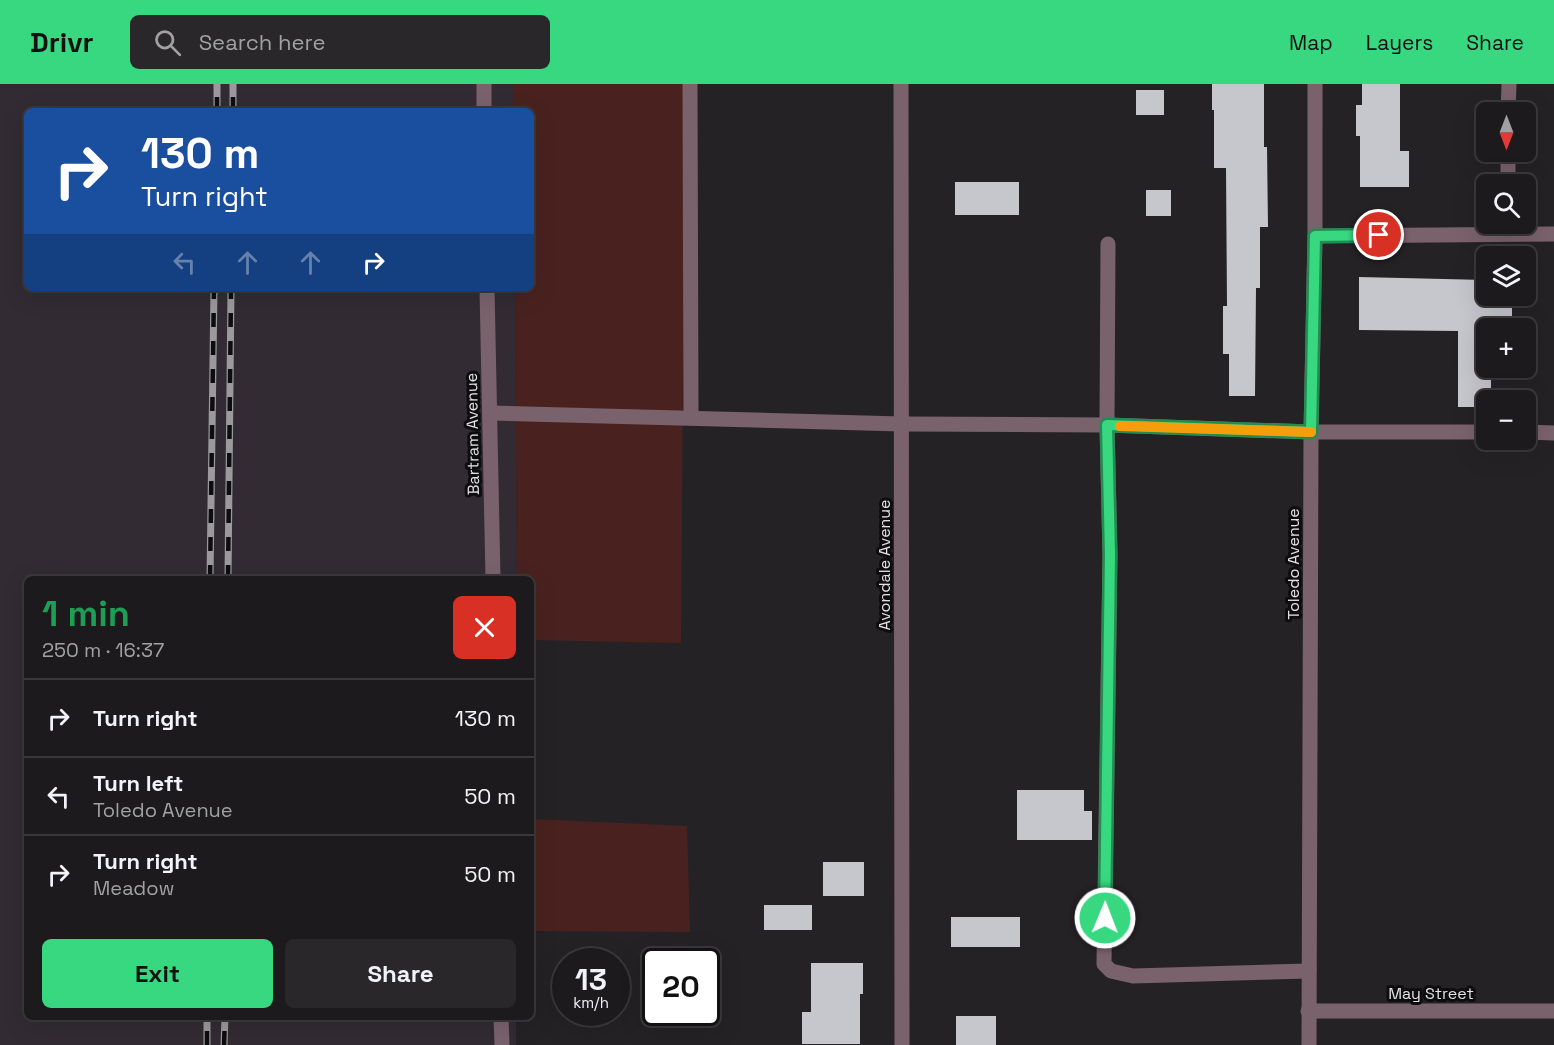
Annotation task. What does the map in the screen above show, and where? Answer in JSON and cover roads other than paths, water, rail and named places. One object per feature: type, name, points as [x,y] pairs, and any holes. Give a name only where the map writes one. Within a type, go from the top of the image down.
[{"type":"street","points":[[484,84],[484,108]]},
{"type":"street","points":[[690,84],[691,418]]},
{"type":"street","name":"Avondale Avenue","points":[[901,84],[902,1045]]},
{"type":"street","name":"Toledo Avenue","points":[[1309,1045],[1311,432],[1315,84]]},
{"type":"street","points":[[1508,102],[1509,84]]},
{"type":"street","points":[[1315,236],[1476,230]]},
{"type":"street","points":[[1536,232],[1554,234]]},
{"type":"street","points":[[1108,244],[1107,425],[1110,555],[1104,964],[1111,971],[1133,976],[1309,970]]},
{"type":"street","name":"Bartram Avenue","points":[[487,291],[493,576]]},
{"type":"street","points":[[490,413],[902,424],[1107,425],[1311,432],[1476,432]]},
{"type":"street","points":[[1536,432],[1554,433]]},
{"type":"street","name":"May Street","points":[[1308,1011],[1554,1011]]},
{"type":"street","points":[[501,1020],[502,1045]]},
{"type":"railway","points":[[217,84],[217,108]]},
{"type":"railway","points":[[233,84],[233,108]]},
{"type":"railway","points":[[210,576],[214,291]]},
{"type":"railway","points":[[228,576],[231,291]]},
{"type":"railway","points":[[207,1020],[207,1045]]},
{"type":"railway","points":[[224,1045],[225,1020]]}]
